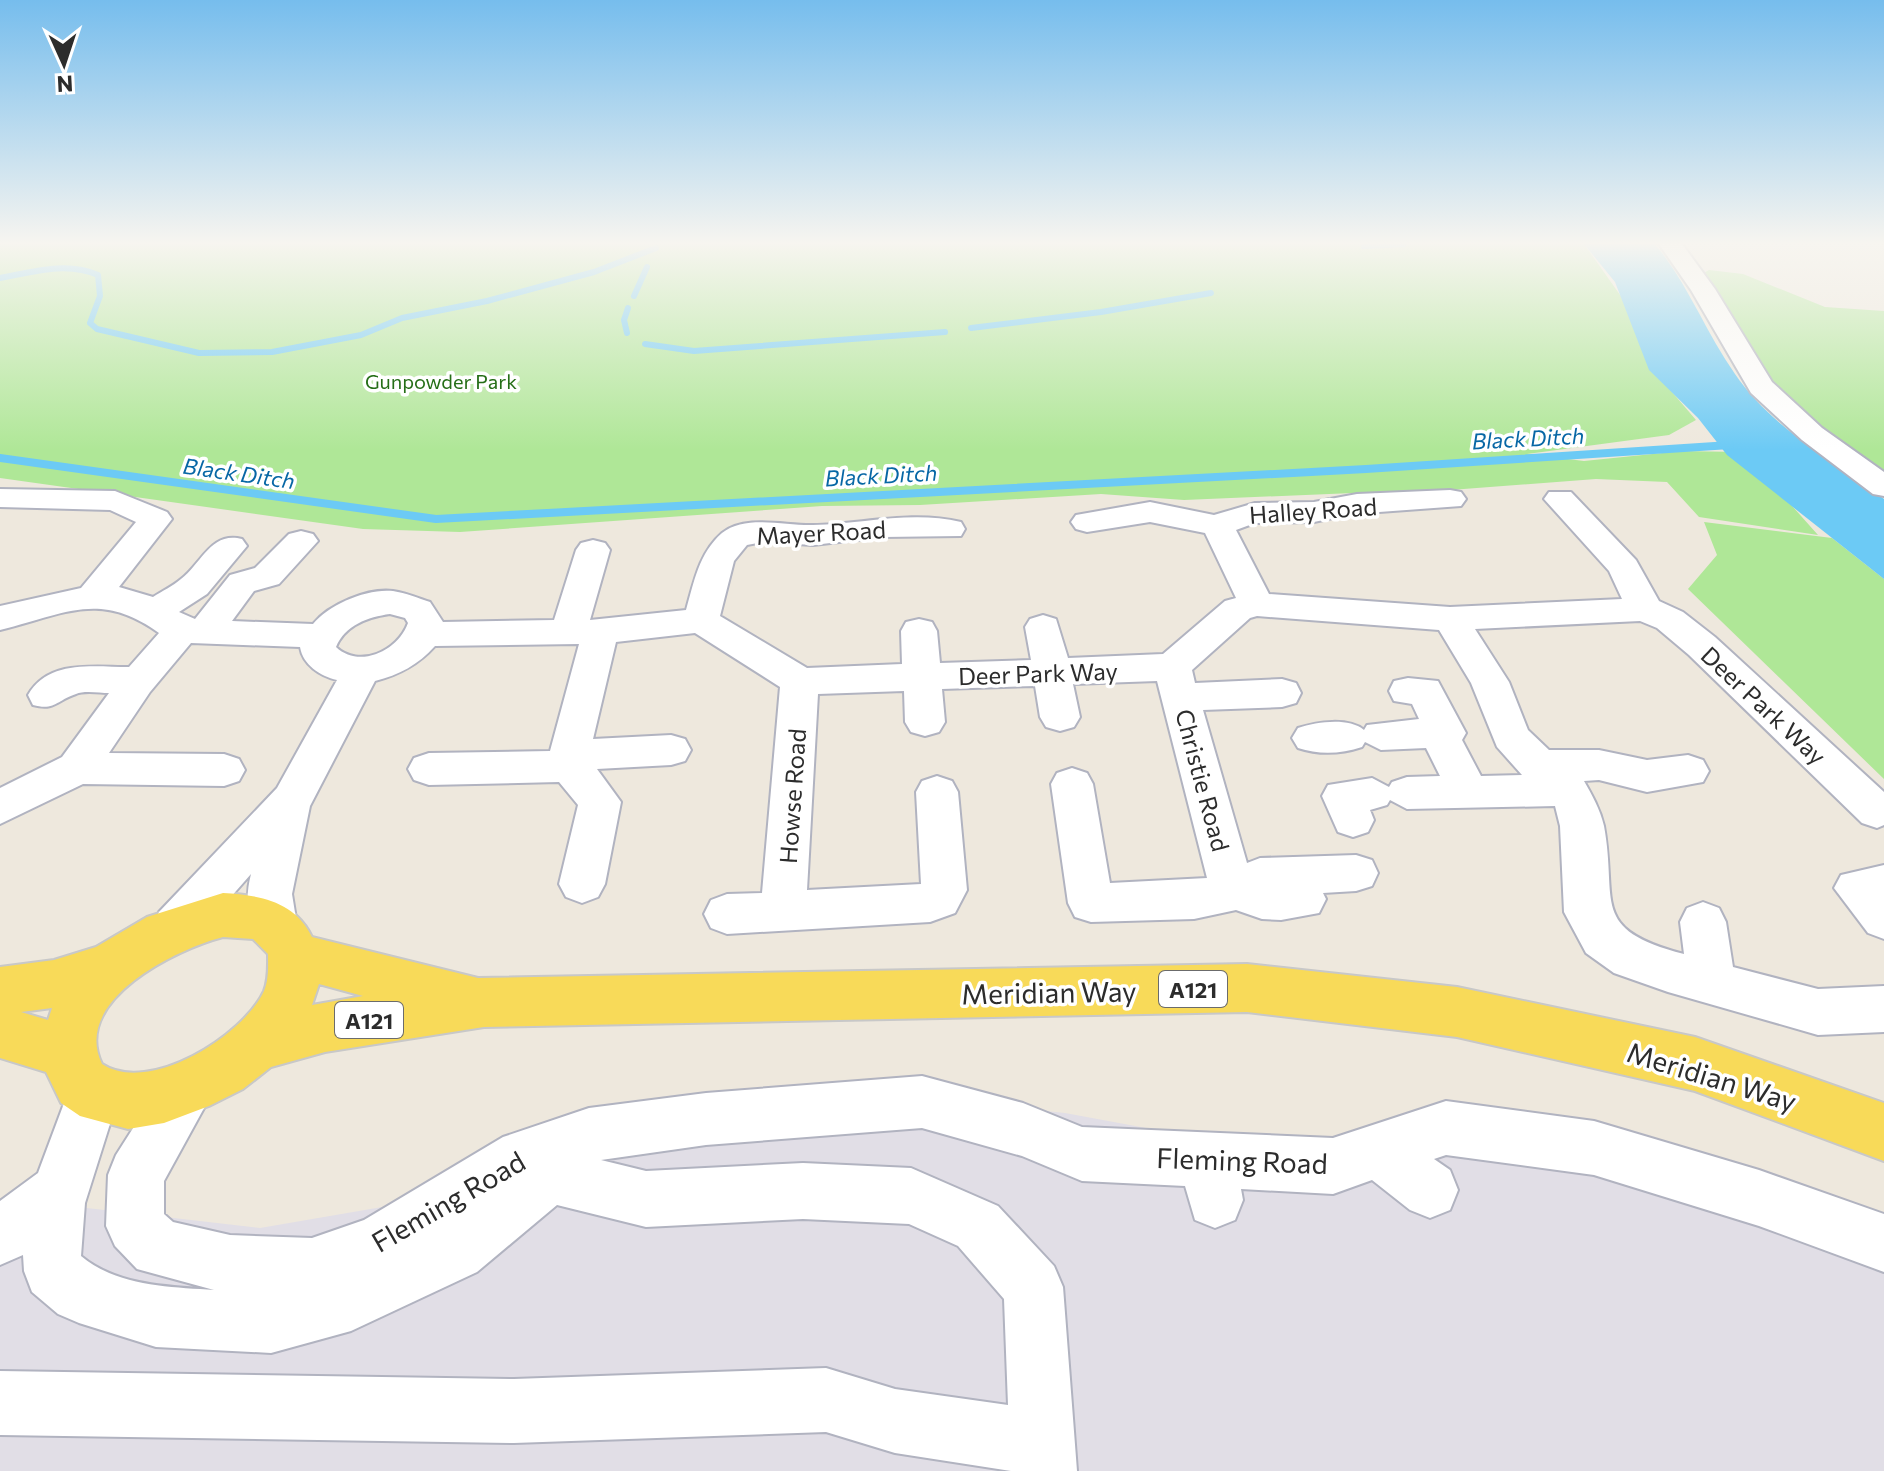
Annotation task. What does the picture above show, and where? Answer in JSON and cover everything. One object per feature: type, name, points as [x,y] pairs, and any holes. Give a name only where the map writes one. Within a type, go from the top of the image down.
[{"type":"main road","points":[[0,1032],[80,1072],[120,1100],[153,1098],[189,1088],[224,1069],[255,1045],[279,1017],[293,989],[284,940],[251,916],[223,915],[176,926],[148,939],[113,965],[86,996],[71,1024],[80,1072]]},
{"type":"main road","name":"Meridian Way","points":[[284,940],[484,1002]]},
{"type":"main road","points":[[0,991],[54,984],[113,965]]},
{"type":"main road","name":"Meridian Way","points":[[255,1045],[325,1027],[484,1002],[1247,988],[1457,1012],[1695,1064],[1884,1132]]},
{"type":"street","points":[[1718,313],[1761,387],[1812,434],[1884,487]]},
{"type":"street","points":[[0,498],[115,501],[156,519],[93,596]]},
{"type":"street","name":"Halley Road","points":[[1257,605],[1218,526],[1245,512],[1259,510],[1315,511],[1358,504],[1393,505],[1450,499]]},
{"type":"street","points":[[1176,682],[1238,609],[1257,605],[1450,619],[1645,609],[1624,567],[1560,499]]},
{"type":"street","points":[[1087,522],[1150,512],[1218,526]]},
{"type":"street","name":"Mayer Road","points":[[701,620],[713,575],[727,546],[736,538],[763,532],[813,535],[883,527],[949,529]]},
{"type":"street","points":[[180,625],[242,583],[267,576],[301,541]]},
{"type":"street","points":[[0,807],[77,768],[180,625],[195,586],[230,546]]},
{"type":"street","points":[[582,884],[600,802],[576,769],[584,632],[593,550]]},
{"type":"street","points":[[0,618],[93,596],[119,598],[180,625],[321,636]]},
{"type":"street","points":[[391,602],[409,604],[422,611],[428,621],[426,634],[402,658],[361,671],[340,669],[324,662],[317,650],[321,636],[350,612],[391,602]]},
{"type":"street","name":"Deer Park Way","points":[[1645,609],[1670,620],[1702,646],[1877,811]]},
{"type":"street","points":[[1450,619],[1490,682],[1511,737],[1553,778],[1582,826],[1587,912],[1603,939],[1631,958],[1818,1012],[1884,1009]]},
{"type":"street","points":[[426,634],[584,632],[701,620],[800,681]]},
{"type":"street","points":[[1043,627],[1060,717]]},
{"type":"street","points":[[919,631],[925,722]]},
{"type":"street","points":[[284,940],[269,894],[292,800],[361,671]]},
{"type":"street","name":"Deer Park Way","points":[[800,681],[1052,672],[1282,693]]},
{"type":"street","points":[[47,695],[68,680],[139,680]]},
{"type":"street","name":"Howse Road","points":[[783,911],[800,681]]},
{"type":"street","name":"Christie Road","points":[[1176,682],[1220,890]]},
{"type":"street","points":[[1347,737],[1446,733],[1424,691],[1408,691]]},
{"type":"street","points":[[1438,733],[1468,790]]},
{"type":"street","points":[[429,769],[576,769],[671,750]]},
{"type":"street","points":[[1377,803],[1553,778],[1599,765],[1647,776],[1688,771]]},
{"type":"street","points":[[77,768],[116,771],[224,770]]},
{"type":"street","points":[[1072,784],[1091,903],[1356,873]]},
{"type":"street","points":[[727,914],[930,903],[939,899],[944,890],[937,792]]},
{"type":"street","points":[[176,926],[292,800]]},
{"type":"street","points":[[1884,884],[1857,888],[1884,919]]},
{"type":"street","points":[[1220,890],[1258,901],[1303,899]]},
{"type":"street","points":[[1703,922],[1711,980]]},
{"type":"street","name":"Fleming Road","points":[[80,1072],[49,1242],[53,1271],[79,1293],[156,1317],[271,1323],[351,1301],[456,1251],[548,1175],[589,1135]]},
{"type":"street","name":"Fleming Road","points":[[189,1088],[136,1175],[135,1226],[158,1248],[230,1264],[312,1267],[379,1244],[522,1156],[589,1135],[706,1119],[922,1102],[1023,1130],[1082,1154],[1212,1180],[1333,1166],[1376,1149],[1446,1128],[1594,1148],[1759,1198],[1884,1243]]},
{"type":"street","points":[[1376,1149],[1430,1190]]},
{"type":"street","points":[[0,1403],[514,1411],[826,1400],[895,1421],[1043,1456],[1033,1287],[978,1226],[911,1196],[803,1191],[646,1199],[548,1175],[473,1188]]},
{"type":"street","points":[[0,1236],[60,1191]]},
{"type":"shaded area","points":[[863,1091],[1065,1113],[1265,1150],[1439,1122],[1884,1239],[1884,1471],[0,1471],[0,1198],[260,1228],[388,1206],[488,1146]]},
{"type":"green space","name":"Gunpowder Park","points":[[0,313],[1631,313],[1654,371],[1696,420],[1669,435],[1527,454],[1584,461],[1682,451],[1738,452],[1768,479],[1818,535],[1699,517],[1667,482],[1596,479],[1385,495],[1353,493],[1184,500],[1101,494],[920,505],[822,506],[460,532],[363,529],[0,478]]},
{"type":"green space","points":[[1726,313],[1884,313],[1884,475],[1800,413],[1767,377]]},
{"type":"green space","points":[[1704,522],[1832,538],[1884,579],[1884,779],[1688,589],[1717,555]]},
{"type":"water","points":[[1627,313],[1698,313],[1735,374],[1766,411],[1884,499],[1884,579],[1727,455],[1698,418],[1649,370]]},
{"type":"waterway","points":[[94,313],[90,323],[97,329],[199,353],[272,352],[361,335],[402,318],[429,313]]},
{"type":"waterway","points":[[626,313],[624,320],[627,333]]},
{"type":"waterway","points":[[971,328],[1096,313]]},
{"type":"waterway","points":[[645,344],[694,351],[945,332]]},
{"type":"waterway","name":"Black Ditch","points":[[0,458],[436,519],[1366,469],[1730,445]]}]
